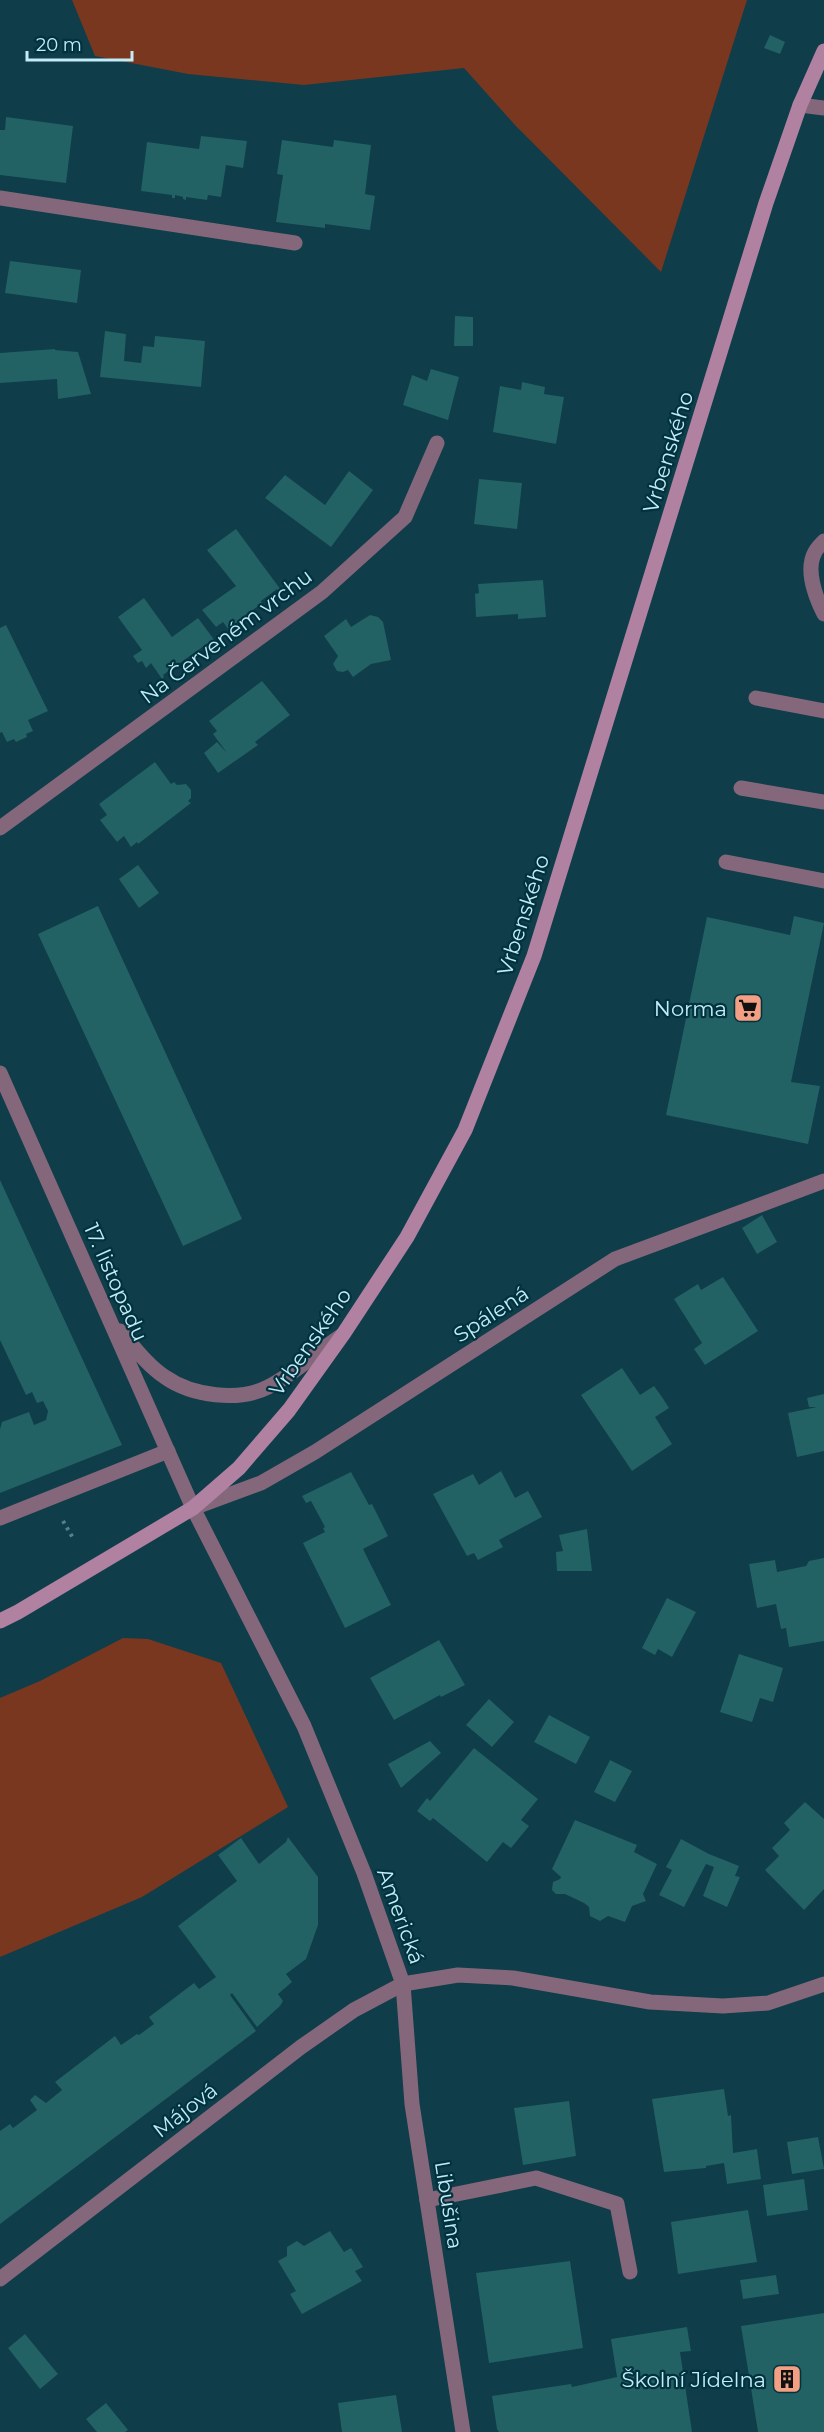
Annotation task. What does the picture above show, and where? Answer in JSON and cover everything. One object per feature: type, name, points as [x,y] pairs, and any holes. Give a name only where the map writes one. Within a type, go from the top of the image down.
[{"type":"main road","name":"Vrbenského","points":[[0,1621],[193,1508],[238,1468],[289,1410],[343,1335],[407,1237],[465,1130],[534,956],[766,203],[800,105],[824,51]]},
{"type":"street","points":[[800,105],[824,108]]},
{"type":"street","points":[[0,198],[295,243]]},
{"type":"street","name":"Na Červeném vrchu","points":[[0,828],[322,592],[405,517],[437,443]]},
{"type":"street","points":[[824,541],[814,554],[812,574],[817,600],[824,614]]},
{"type":"street","points":[[756,698],[824,711]]},
{"type":"street","points":[[741,788],[824,802]]},
{"type":"street","points":[[726,862],[824,881]]},
{"type":"street","name":"17. listopadu","points":[[0,1073],[193,1508]]},
{"type":"street","name":"Spálená","points":[[193,1508],[261,1483],[307,1457],[615,1259],[824,1181]]},
{"type":"street","points":[[106,1311],[141,1355],[166,1378],[196,1391],[208,1393],[241,1394],[268,1387],[343,1335]]},
{"type":"street","points":[[0,1518],[168,1451]]},
{"type":"street","name":"Americká","points":[[193,1508],[304,1726],[363,1873],[403,1984],[458,1975],[513,1978],[650,2002],[723,2006],[768,2003],[824,1984]]},
{"type":"street","name":"Libušina","points":[[403,1984],[412,2104],[463,2432]]},
{"type":"street","name":"Májová","points":[[0,2279],[302,2047],[354,2010],[403,1984]]},
{"type":"street","points":[[427,2200],[536,2178],[600,2197],[617,2204],[630,2272]]},
{"type":"path","points":[[62,1519],[73,1538]]},
{"type":"shaded area","points":[[72,0],[747,0],[661,272],[515,125],[464,68],[304,85],[188,74],[95,56]]},
{"type":"shaded area","points":[[123,1638],[148,1639],[221,1663],[288,1807],[142,1897],[0,1957],[0,1698],[40,1681]]},
{"type":"building","points":[[770,35],[785,42],[780,54],[764,48]]},
{"type":"building","points":[[6,117],[73,126],[66,183],[0,175],[0,130],[5,130]]},
{"type":"building","points":[[201,136],[247,141],[243,168],[226,165],[221,197],[208,195],[207,200],[186,197],[186,200],[175,195],[175,198],[172,198],[172,195],[141,191],[147,142],[199,149]]},
{"type":"building","points":[[282,140],[333,147],[334,140],[371,145],[365,194],[375,196],[370,230],[325,224],[325,228],[276,222],[283,175],[277,174]]},
{"type":"building","points":[[10,261],[81,270],[77,303],[5,293]]},
{"type":"building","points":[[455,316],[473,317],[473,346],[454,346]]},
{"type":"building","points":[[105,331],[126,334],[124,361],[141,363],[143,346],[154,347],[155,336],[205,341],[201,387],[100,377]]},
{"type":"building","points":[[55,349],[78,352],[91,394],[58,399],[57,379],[0,383],[0,353]]},
{"type":"building","points":[[431,369],[459,377],[448,420],[403,405],[412,375],[427,381]]},
{"type":"building","points":[[522,382],[545,387],[544,394],[564,397],[556,444],[493,432],[500,386],[521,390]]},
{"type":"building","points":[[349,471],[373,490],[331,547],[265,498],[285,475],[325,505]]},
{"type":"building","points":[[479,479],[522,483],[517,529],[474,524]]},
{"type":"building","points":[[236,529],[281,590],[277,589],[228,629],[223,622],[216,627],[202,610],[236,586],[207,550]]},
{"type":"building","points":[[543,580],[546,617],[518,619],[518,614],[476,617],[475,594],[479,593],[478,584]]},
{"type":"building","points":[[144,598],[172,637],[198,618],[215,641],[211,641],[163,675],[162,679],[151,663],[146,668],[142,661],[138,663],[133,656],[142,650],[118,617]]},
{"type":"building","points":[[370,615],[378,617],[383,622],[391,660],[371,664],[353,677],[348,670],[337,671],[333,664],[338,656],[324,636],[346,619],[351,627]]},
{"type":"building","points":[[6,625],[48,711],[28,720],[33,731],[16,742],[14,739],[7,742],[2,732],[0,733],[0,628]]},
{"type":"building","points":[[262,681],[290,715],[255,742],[258,745],[218,773],[204,753],[217,742],[227,753],[213,734],[217,731],[209,721]]},
{"type":"building","points":[[155,762],[171,784],[174,782],[177,785],[186,784],[191,790],[191,798],[188,801],[191,803],[138,844],[137,842],[131,847],[124,836],[117,842],[100,820],[107,815],[99,804]]},
{"type":"building","points":[[138,865],[159,893],[139,908],[119,879]]},
{"type":"building","points":[[98,906],[242,1219],[183,1246],[38,934]]},
{"type":"building","name":"Norma","points":[[794,916],[824,923],[791,1082],[820,1086],[808,1144],[666,1115],[707,917],[790,935]]},
{"type":"building","points":[[0,1180],[122,1445],[0,1493],[0,1429],[2,1422],[29,1412],[34,1425],[46,1420],[48,1411],[43,1401],[37,1403],[32,1392],[26,1395],[0,1340]]},
{"type":"building","points":[[762,1215],[777,1242],[757,1254],[742,1228]]},
{"type":"building","points":[[723,1277],[758,1331],[705,1365],[694,1349],[702,1343],[674,1299],[698,1284],[701,1290]]},
{"type":"building","points":[[622,1368],[640,1395],[654,1386],[669,1408],[655,1417],[672,1444],[632,1471],[581,1395]]},
{"type":"building","points":[[824,1394],[824,1451],[797,1457],[788,1413],[817,1407],[809,1407],[807,1398]]},
{"type":"building","points":[[501,1471],[515,1498],[528,1491],[542,1517],[499,1540],[503,1547],[478,1560],[474,1553],[467,1556],[433,1494],[473,1474],[479,1485]]},
{"type":"building","points":[[351,1472],[369,1505],[372,1504],[388,1536],[363,1549],[391,1605],[345,1628],[303,1543],[325,1532],[323,1528],[325,1527],[311,1501],[306,1503],[302,1496]]},
{"type":"building","points":[[587,1529],[592,1571],[557,1571],[556,1552],[563,1551],[559,1535]]},
{"type":"building","points":[[824,1558],[824,1641],[789,1647],[786,1628],[781,1629],[776,1604],[757,1608],[749,1564],[775,1560],[777,1572],[806,1566],[809,1561]]},
{"type":"building","points":[[667,1598],[696,1612],[672,1657],[658,1649],[655,1655],[642,1648]]},
{"type":"building","points":[[439,1640],[465,1685],[441,1697],[440,1695],[394,1720],[370,1678]]},
{"type":"building","points":[[739,1654],[783,1668],[773,1702],[760,1698],[752,1722],[720,1712]]},
{"type":"building","points":[[489,1699],[514,1722],[492,1747],[466,1725]]},
{"type":"building","points":[[549,1715],[590,1737],[576,1764],[534,1742]]},
{"type":"building","points":[[430,1741],[441,1753],[401,1788],[388,1764]]},
{"type":"building","points":[[474,1748],[538,1799],[521,1820],[529,1826],[511,1848],[503,1842],[487,1862],[433,1818],[430,1821],[417,1811],[427,1798],[430,1801]]},
{"type":"building","points":[[610,1760],[632,1771],[615,1802],[594,1792]]},
{"type":"building","points":[[805,1802],[824,1819],[824,1889],[804,1910],[765,1870],[779,1856],[772,1848],[790,1830],[784,1823]]},
{"type":"building","points":[[575,1820],[637,1845],[634,1852],[657,1864],[643,1894],[646,1901],[632,1906],[625,1922],[608,1916],[600,1921],[590,1916],[589,1907],[584,1903],[565,1894],[556,1894],[552,1890],[553,1882],[561,1877],[552,1869]]},
{"type":"building","points":[[288,1837],[318,1877],[318,1925],[306,1959],[286,1974],[292,1982],[278,1994],[283,2001],[280,2006],[257,2027],[232,1993],[230,1995],[256,2031],[0,2224],[0,2131],[10,2124],[13,2128],[37,2110],[30,2100],[35,2095],[46,2103],[62,2090],[55,2082],[115,2036],[121,2045],[137,2034],[139,2035],[154,2024],[149,2017],[194,1983],[199,1989],[216,1977],[178,1926],[237,1881],[218,1855],[241,1838],[259,1864],[286,1842]]},
{"type":"building","points":[[681,1839],[739,1866],[735,1876],[740,1877],[727,1907],[703,1896],[714,1867],[706,1864],[684,1907],[659,1895],[672,1870],[666,1867]]},
{"type":"building","points":[[724,2089],[728,2116],[731,2115],[733,2153],[757,2149],[761,2179],[727,2184],[724,2163],[706,2166],[706,2168],[664,2172],[652,2099]]},
{"type":"building","points":[[569,2101],[576,2156],[523,2165],[514,2108]]},
{"type":"building","points":[[818,2137],[824,2169],[792,2174],[787,2142]]},
{"type":"building","points":[[804,2179],[808,2210],[767,2216],[763,2185]]},
{"type":"building","points":[[748,2210],[757,2262],[678,2274],[671,2222]]},
{"type":"building","points":[[330,2231],[344,2252],[351,2248],[363,2267],[355,2271],[362,2281],[302,2314],[290,2294],[296,2291],[278,2261],[287,2256],[287,2247],[297,2241],[304,2246]]},
{"type":"building","points":[[570,2261],[583,2348],[489,2363],[476,2273]]},
{"type":"building","points":[[776,2275],[779,2294],[743,2299],[740,2280]]},
{"type":"building","name":"Školní Jídelna","points":[[824,2313],[824,2432],[758,2432],[741,2326]]},
{"type":"building","points":[[687,2327],[691,2351],[680,2352],[692,2432],[499,2432],[497,2429],[492,2396],[571,2384],[572,2387],[617,2377],[611,2339]]},
{"type":"building","points":[[25,2334],[58,2374],[40,2389],[8,2348]]},
{"type":"building","points":[[396,2395],[402,2432],[342,2432],[338,2403]]},
{"type":"building","points":[[106,2403],[128,2430],[125,2432],[97,2432],[86,2419]]},
{"type":"place","name":"Norma","points":[[748,1008]]},
{"type":"place","name":"Školní Jídelna","points":[[787,2379]]}]
